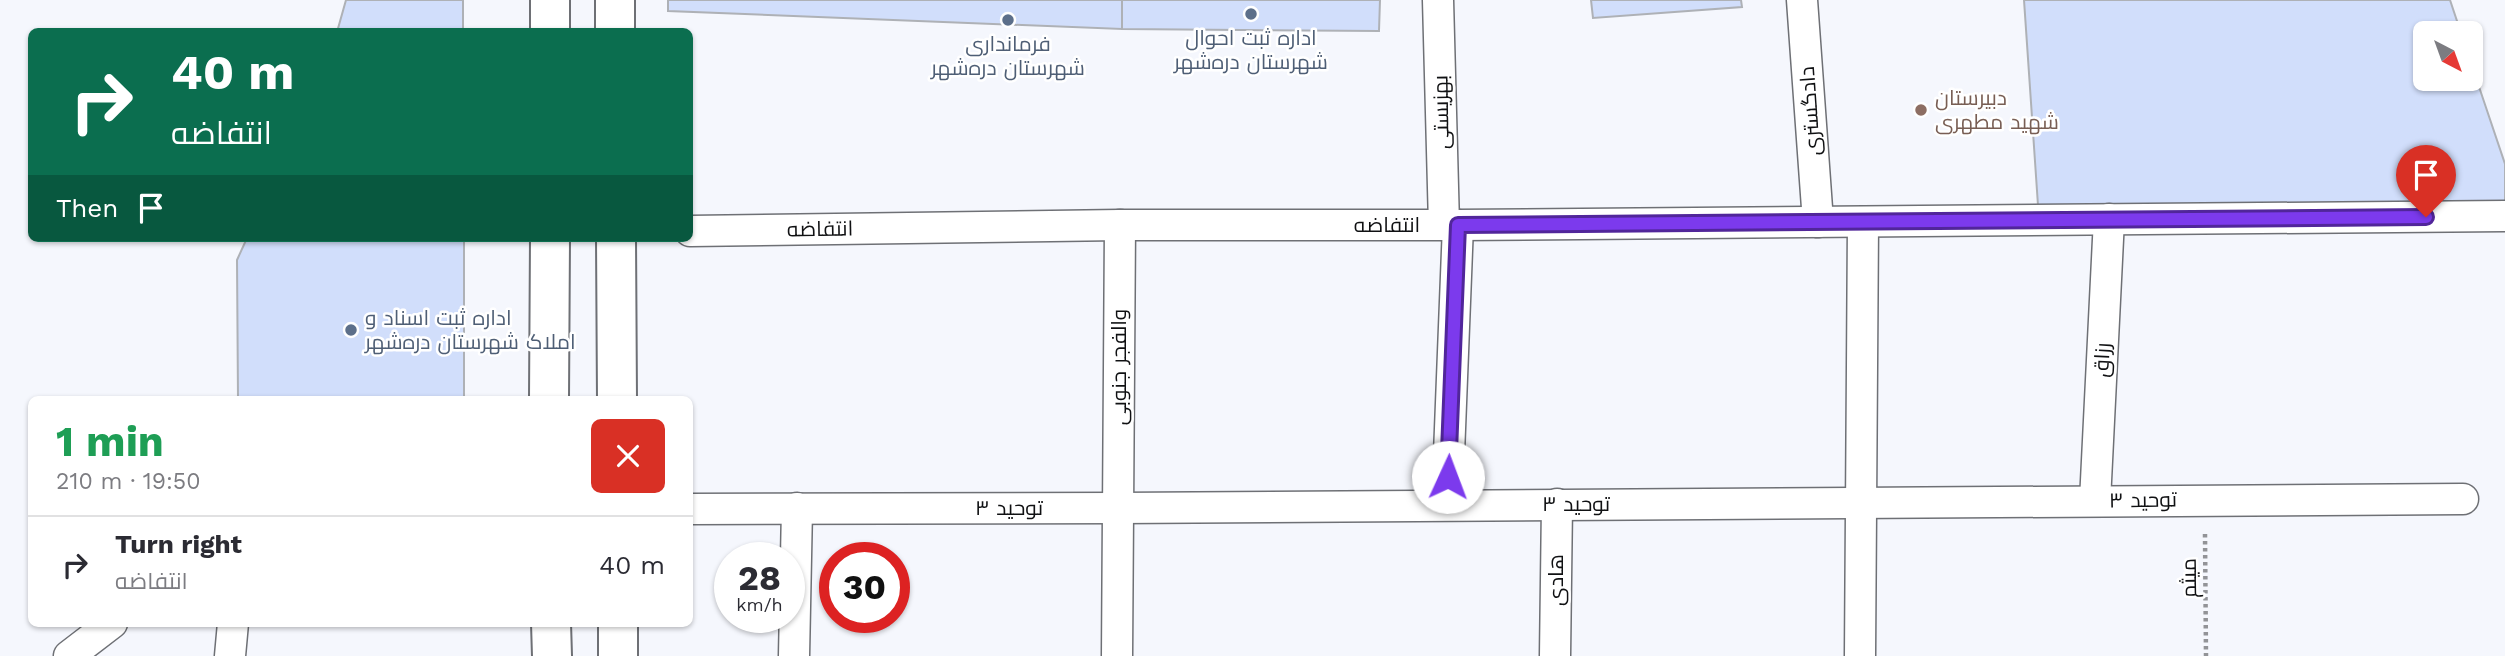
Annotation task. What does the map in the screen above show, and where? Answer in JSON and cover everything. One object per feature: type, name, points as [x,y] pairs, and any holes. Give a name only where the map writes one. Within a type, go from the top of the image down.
[{"type":"main road","points":[[550,0],[550,28]]},
{"type":"main road","points":[[615,0],[615,28]]},
{"type":"main road","points":[[550,242],[550,396]]},
{"type":"main road","points":[[616,242],[617,396]]},
{"type":"main road","points":[[551,627],[552,656]]},
{"type":"main road","points":[[618,627],[618,656]]},
{"type":"street","name":"بهزیستی","points":[[1438,0],[1451,225],[1447,505]]},
{"type":"street","name":"دادگستری","points":[[1802,0],[1818,222]]},
{"type":"street","name":"انتفاضه","points":[[693,231],[1120,225],[1451,225],[2505,216]]},
{"type":"street","name":"رزاق","points":[[2095,501],[2109,219]]},
{"type":"street","points":[[1860,656],[1863,222]]},
{"type":"street","name":"والفجر جنوبی","points":[[1117,656],[1120,225]]},
{"type":"street","name":"توحید ۳","points":[[693,509],[2463,499]]},
{"type":"street","name":"هادی","points":[[1555,656],[1556,504]]},
{"type":"street","points":[[794,656],[797,508]]},
{"type":"street","points":[[69,656],[107,627]]},
{"type":"street","points":[[230,656],[233,627]]},
{"type":"path","name":"میثم","points":[[2204,499],[2206,656]]},
{"type":"building","points":[[346,0],[463,0],[463,28],[338,28]]},
{"type":"building","name":"فرمانداری شهرستان دره‌شهر","points":[[668,0],[1122,0],[1122,29],[668,11]]},
{"type":"building","name":"اداره ثبت احوال شهرستان دره‌شهر","points":[[1122,0],[1380,0],[1379,31],[1122,29]]},
{"type":"building","points":[[1591,0],[1741,0],[1742,7],[1593,18]]},
{"type":"building","points":[[2024,0],[2450,0],[2457,21],[2413,21],[2413,91],[2480,91],[2505,164],[2505,216],[2039,220]]},
{"type":"building","name":"اداره ثبت اسناد و املاک شهرستان دره‌شهر","points":[[245,242],[464,242],[464,396],[238,396],[237,260]]},
{"type":"place","name":"اداره ثبت احوال شهرستان دره‌شهر","points":[[1251,14]]},
{"type":"place","name":"فرمانداری شهرستان دره‌شهر","points":[[1008,20]]},
{"type":"place","name":"دبیرستان شهید مطهری","points":[[1921,110]]},
{"type":"place","name":"اداره ثبت اسناد و املاک شهرستان دره‌شهر","points":[[351,330]]},
{"type":"route","points":[[1448,477],[1458,225],[2426,217]]}]
